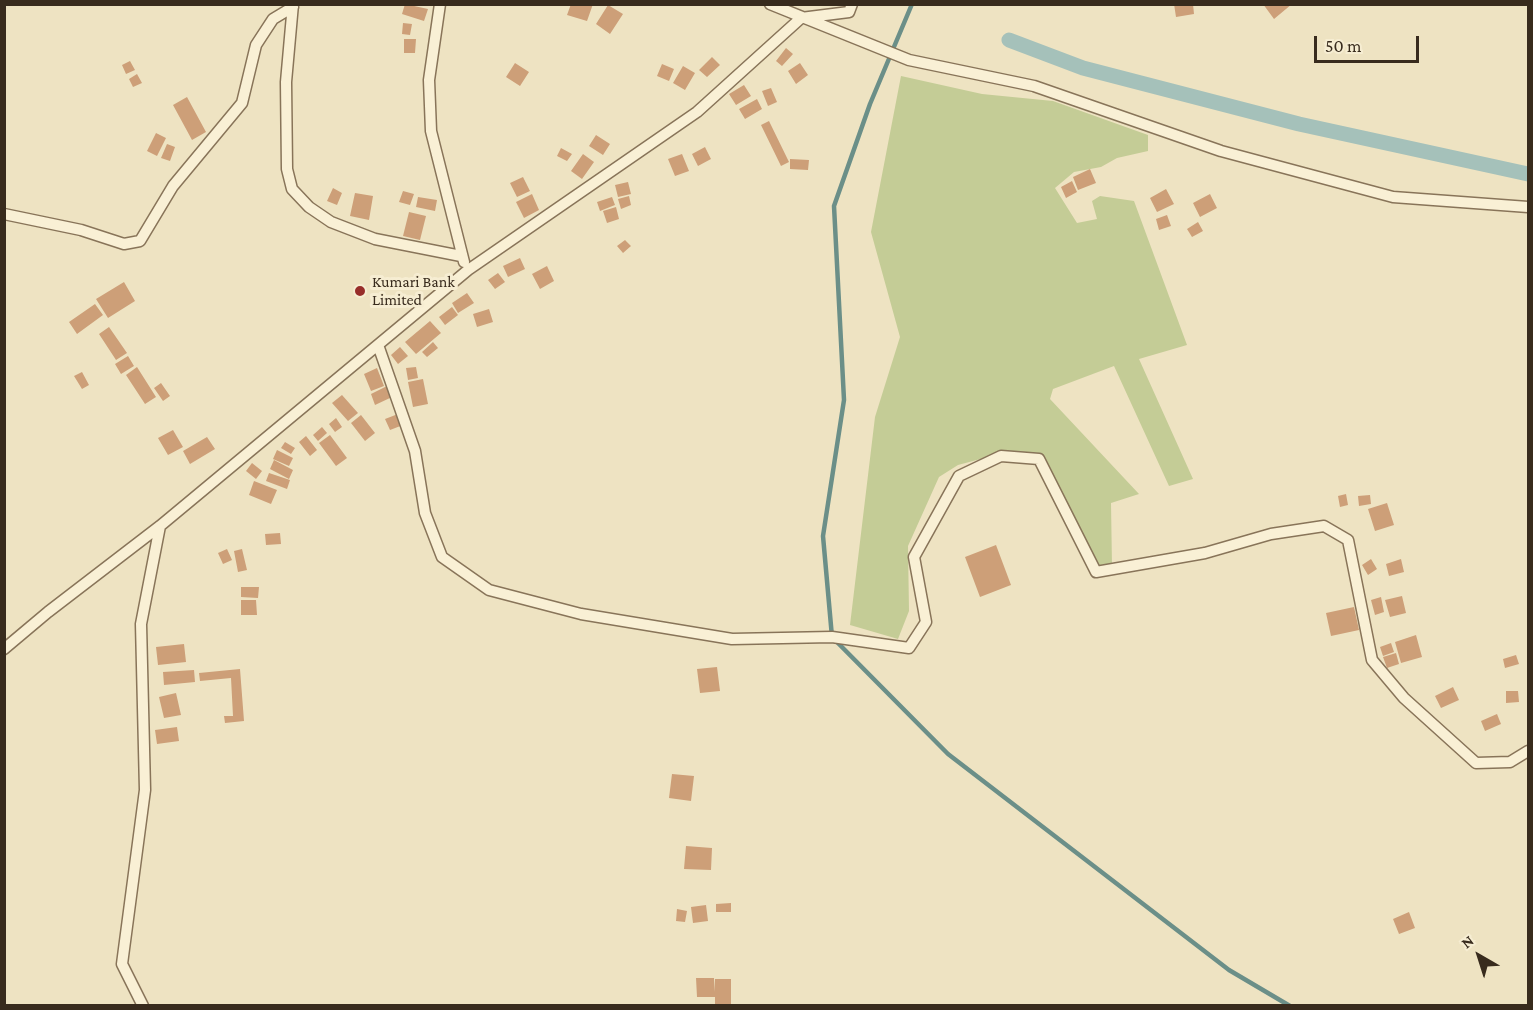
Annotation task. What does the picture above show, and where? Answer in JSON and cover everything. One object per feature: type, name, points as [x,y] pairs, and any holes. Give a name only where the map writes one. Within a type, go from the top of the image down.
[{"type":"street","points":[[440,4],[429,80],[431,131],[461,256],[468,270]]},
{"type":"street","points":[[770,4],[909,60],[1034,86],[1221,151],[1393,196],[1528,207]]},
{"type":"street","points":[[4,649],[48,612],[160,526],[468,270],[697,112],[801,18],[849,12],[852,4]]},
{"type":"street","points":[[293,6],[286,82],[287,169],[292,189],[309,207],[331,222],[353,231],[375,239],[461,256]]},
{"type":"street","points":[[4,214],[81,230],[124,244],[140,242],[173,186],[242,103],[256,45],[273,19],[293,6]]},
{"type":"street","points":[[378,345],[415,451],[425,513],[442,556],[489,590],[581,614],[732,639],[832,637],[909,648],[926,622],[914,557],[959,476],[1001,456],[1039,459],[1096,572],[1205,553],[1270,534],[1324,526],[1348,540],[1372,660],[1404,699],[1476,763],[1510,762],[1528,750]]},
{"type":"street","points":[[143,1005],[122,964],[146,790],[141,624],[160,526]]},
{"type":"green space","points":[[901,76],[982,94],[1053,101],[1148,135],[1148,151],[1117,158],[1101,167],[1074,172],[1055,188],[1077,223],[1097,219],[1092,201],[1100,196],[1134,201],[1187,345],[1139,359],[1193,479],[1169,486],[1114,366],[1053,389],[1050,399],[1139,494],[1111,503],[1112,567],[1097,567],[1042,456],[1003,453],[958,465],[939,477],[908,546],[909,611],[898,639],[850,625],[875,417],[900,337],[871,232]]},
{"type":"building","points":[[405,4],[428,9],[424,21],[402,14]]},
{"type":"building","points":[[571,4],[593,4],[587,21],[567,15]]},
{"type":"building","points":[[1174,4],[1193,4],[1194,14],[1176,17]]},
{"type":"building","points":[[1263,4],[1292,4],[1274,19]]},
{"type":"building","points":[[608,5],[623,14],[610,34],[596,24]]},
{"type":"building","points":[[403,23],[412,24],[410,35],[402,34]]},
{"type":"building","points":[[404,39],[416,39],[415,53],[404,53]]},
{"type":"building","points":[[786,48],[793,54],[782,66],[776,61]]},
{"type":"building","points":[[712,57],[720,65],[707,77],[699,70]]},
{"type":"building","points":[[130,61],[135,70],[126,74],[122,65]]},
{"type":"building","points":[[515,63],[529,72],[520,86],[506,77]]},
{"type":"building","points":[[800,63],[808,75],[796,84],[788,71]]},
{"type":"building","points":[[662,64],[674,69],[669,81],[657,76]]},
{"type":"building","points":[[683,66],[695,73],[685,90],[673,83]]},
{"type":"building","points":[[137,74],[142,83],[133,87],[129,79]]},
{"type":"building","points":[[744,85],[751,96],[736,105],[729,94]]},
{"type":"building","points":[[771,88],[777,102],[768,106],[762,91]]},
{"type":"building","points":[[187,97],[206,132],[192,140],[173,105]]},
{"type":"building","points":[[757,99],[762,109],[745,119],[739,109]]},
{"type":"building","points":[[769,121],[789,162],[781,166],[761,125]]},
{"type":"building","points":[[156,133],[166,138],[157,156],[147,151]]},
{"type":"building","points":[[596,135],[610,144],[603,155],[589,146]]},
{"type":"building","points":[[167,144],[175,147],[170,161],[161,158]]},
{"type":"building","points":[[705,147],[711,159],[698,166],[692,154]]},
{"type":"building","points":[[561,148],[572,154],[567,161],[557,156]]},
{"type":"building","points":[[583,154],[594,162],[582,179],[571,171]]},
{"type":"building","points":[[682,154],[689,171],[675,176],[668,159]]},
{"type":"building","points":[[790,159],[809,160],[808,170],[790,169]]},
{"type":"building","points":[[1090,169],[1096,183],[1078,190],[1073,177]]},
{"type":"building","points":[[523,177],[530,191],[517,197],[510,183]]},
{"type":"building","points":[[1072,181],[1077,192],[1066,198],[1061,187]]},
{"type":"building","points":[[628,182],[631,194],[618,197],[615,185]]},
{"type":"building","points":[[333,188],[342,193],[337,205],[327,201]]},
{"type":"building","points":[[1166,189],[1174,204],[1157,212],[1150,198]]},
{"type":"building","points":[[403,191],[414,194],[410,205],[399,202]]},
{"type":"building","points":[[355,193],[373,196],[369,220],[350,216]]},
{"type":"building","points":[[532,194],[539,210],[524,218],[516,202]]},
{"type":"building","points":[[1210,194],[1217,208],[1200,217],[1193,203]]},
{"type":"building","points":[[629,196],[631,205],[621,209],[618,199]]},
{"type":"building","points":[[418,197],[437,200],[435,211],[416,207]]},
{"type":"building","points":[[612,197],[615,205],[600,211],[597,202]]},
{"type":"building","points":[[616,207],[619,219],[607,223],[603,211]]},
{"type":"building","points":[[409,212],[426,216],[420,240],[403,236]]},
{"type":"building","points":[[1167,215],[1171,226],[1159,230],[1156,219]]},
{"type":"building","points":[[1198,222],[1203,231],[1192,237],[1187,229]]},
{"type":"building","points":[[625,240],[631,246],[623,253],[617,246]]},
{"type":"building","points":[[520,258],[525,269],[508,277],[503,266]]},
{"type":"building","points":[[547,266],[554,281],[540,289],[532,274]]},
{"type":"building","points":[[498,273],[505,282],[495,289],[488,280]]},
{"type":"building","points":[[124,282],[135,301],[108,318],[96,299]]},
{"type":"building","points":[[467,293],[474,303],[458,313],[452,303]]},
{"type":"building","points":[[95,304],[103,315],[77,334],[69,322]]},
{"type":"building","points":[[452,307],[458,315],[445,325],[439,317]]},
{"type":"building","points":[[489,309],[493,322],[477,327],[473,314]]},
{"type":"building","points":[[430,321],[441,333],[416,354],[405,342]]},
{"type":"building","points":[[109,327],[127,353],[116,360],[99,334]]},
{"type":"building","points":[[433,342],[438,348],[427,357],[422,352]]},
{"type":"building","points":[[400,347],[408,356],[398,364],[391,355]]},
{"type":"building","points":[[128,356],[134,366],[121,374],[115,364]]},
{"type":"building","points":[[137,367],[156,397],[145,404],[126,375]]},
{"type":"building","points":[[416,367],[418,378],[408,380],[406,368]]},
{"type":"building","points":[[377,368],[384,386],[371,391],[364,374]]},
{"type":"building","points":[[82,372],[89,385],[82,389],[74,376]]},
{"type":"building","points":[[423,379],[428,404],[413,407],[408,382]]},
{"type":"building","points":[[161,383],[170,396],[163,401],[154,388]]},
{"type":"building","points":[[387,386],[392,397],[375,405],[371,394]]},
{"type":"building","points":[[342,395],[358,413],[348,421],[332,403]]},
{"type":"building","points":[[398,414],[403,425],[390,430],[385,419]]},
{"type":"building","points":[[361,415],[375,433],[365,441],[351,423]]},
{"type":"building","points":[[336,418],[342,427],[335,432],[329,424]]},
{"type":"building","points":[[322,427],[327,433],[318,441],[313,435]]},
{"type":"building","points":[[173,430],[183,447],[168,455],[158,438]]},
{"type":"building","points":[[330,435],[347,458],[336,466],[319,443]]},
{"type":"building","points":[[306,436],[317,450],[310,456],[299,442]]},
{"type":"building","points":[[207,437],[215,449],[190,464],[183,451]]},
{"type":"building","points":[[285,442],[295,448],[291,454],[281,448]]},
{"type":"building","points":[[277,450],[293,458],[289,466],[273,459]]},
{"type":"building","points":[[274,460],[293,470],[289,479],[270,469]]},
{"type":"building","points":[[252,463],[262,471],[256,479],[246,471]]},
{"type":"building","points":[[269,473],[290,480],[287,489],[266,481]]},
{"type":"building","points":[[254,481],[277,490],[271,504],[249,495]]},
{"type":"building","points":[[1346,494],[1348,505],[1340,507],[1338,496]]},
{"type":"building","points":[[1370,495],[1371,504],[1359,506],[1358,496]]},
{"type":"building","points":[[1387,503],[1394,525],[1375,531],[1368,509]]},
{"type":"building","points":[[280,533],[281,544],[266,545],[265,534]]},
{"type":"building","points":[[996,545],[1011,585],[980,597],[965,557]]},
{"type":"building","points":[[227,549],[232,560],[223,564],[218,553]]},
{"type":"building","points":[[242,549],[247,570],[238,572],[234,551]]},
{"type":"building","points":[[1371,559],[1377,569],[1368,575],[1362,565]]},
{"type":"building","points":[[1401,559],[1404,572],[1389,576],[1386,564]]},
{"type":"building","points":[[241,587],[259,587],[258,598],[241,597]]},
{"type":"building","points":[[1402,596],[1406,613],[1390,617],[1385,600]]},
{"type":"building","points":[[1381,597],[1384,612],[1375,615],[1371,600]]},
{"type":"building","points":[[241,600],[256,600],[257,615],[241,615]]},
{"type":"building","points":[[1354,607],[1359,630],[1331,636],[1326,613]]},
{"type":"building","points":[[1416,635],[1422,657],[1401,663],[1395,642]]},
{"type":"building","points":[[1391,643],[1394,652],[1383,656],[1380,647]]},
{"type":"building","points":[[184,644],[186,662],[158,665],[156,647]]},
{"type":"building","points":[[1396,653],[1399,664],[1387,668],[1383,657]]},
{"type":"building","points":[[1516,655],[1519,664],[1505,668],[1503,659]]},
{"type":"building","points":[[717,667],[720,691],[700,693],[697,669]]},
{"type":"building","points":[[240,669],[244,721],[225,723],[224,716],[233,716],[231,678],[200,681],[199,673]]},
{"type":"building","points":[[194,670],[195,682],[164,685],[163,672]]},
{"type":"building","points":[[1453,687],[1459,700],[1441,708],[1435,696]]},
{"type":"building","points":[[1506,691],[1518,691],[1519,702],[1506,703]]},
{"type":"building","points":[[176,693],[181,715],[164,718],[159,697]]},
{"type":"building","points":[[1497,714],[1501,724],[1485,731],[1481,721]]},
{"type":"building","points":[[177,727],[179,741],[157,744],[155,730]]},
{"type":"building","points":[[672,774],[694,776],[691,801],[669,798]]},
{"type":"building","points":[[686,846],[712,848],[711,870],[684,869]]},
{"type":"building","points":[[731,903],[731,912],[716,912],[716,904]]},
{"type":"building","points":[[706,905],[708,921],[693,923],[691,907]]},
{"type":"building","points":[[677,909],[687,911],[685,922],[676,921]]},
{"type":"building","points":[[1409,912],[1415,928],[1399,934],[1393,919]]},
{"type":"building","points":[[696,978],[714,978],[714,992],[715,979],[731,979],[731,1005],[715,1004],[715,997],[697,997]]},
{"type":"waterway","points":[[912,4],[870,104],[834,206],[844,400],[823,536],[832,637],[948,754],[1229,970],[1290,1006]]},
{"type":"waterway","points":[[1009,40],[1083,68],[1299,124],[1528,174]]},
{"type":"place","name":"Kumari Bank Limited","points":[[360,291]]}]
